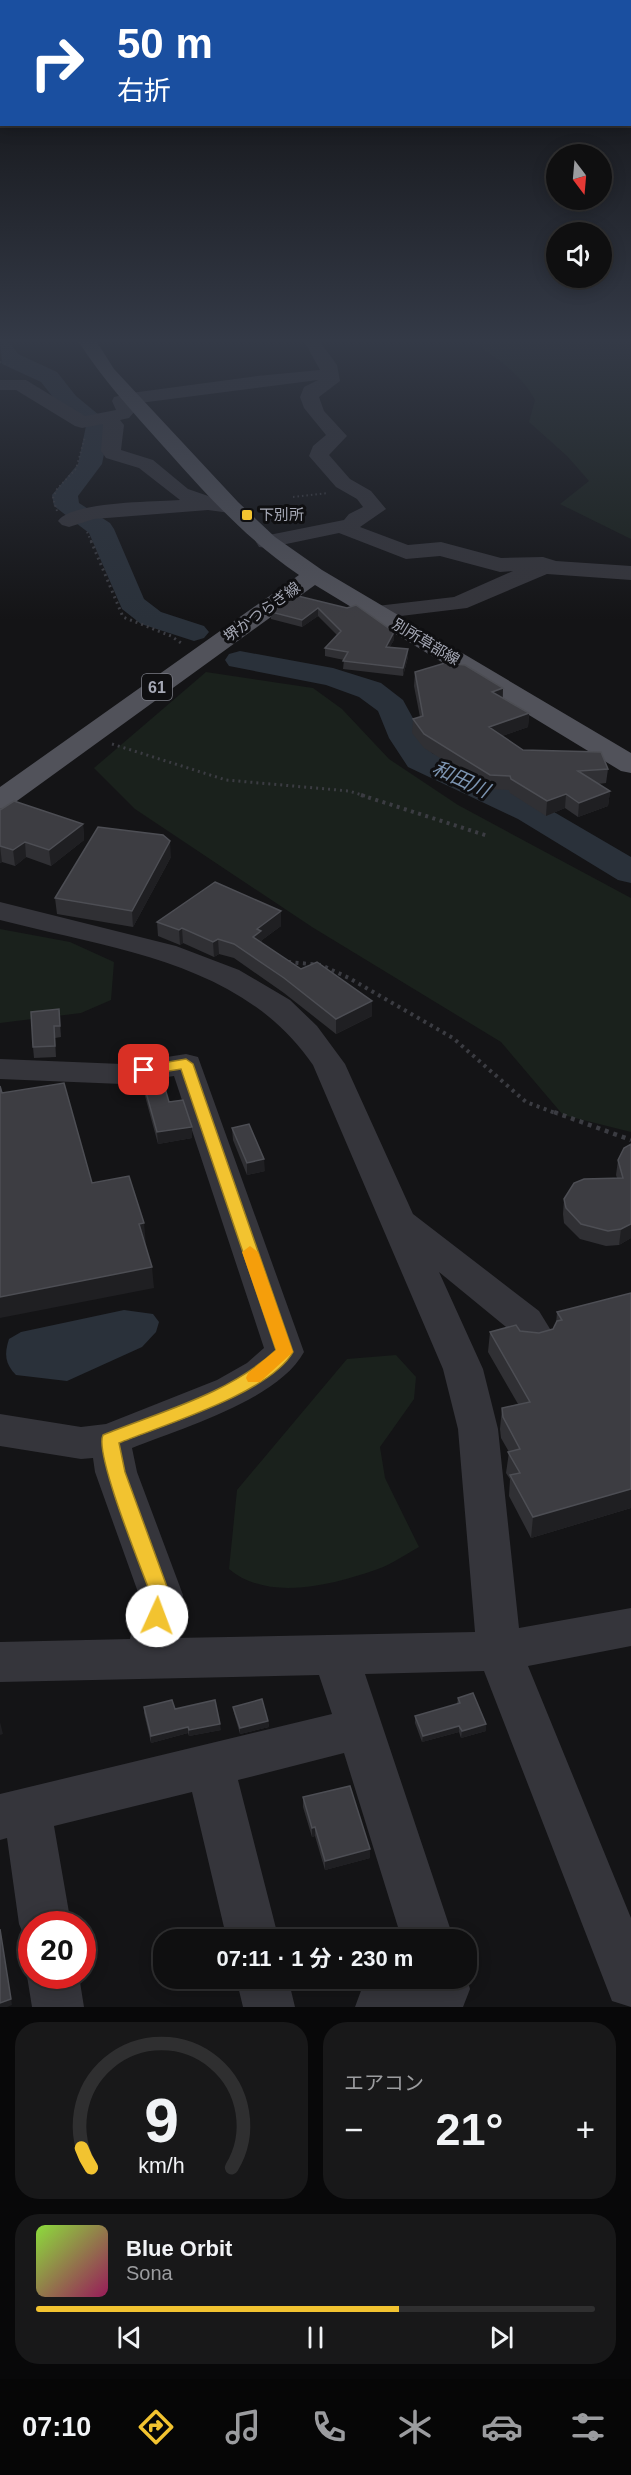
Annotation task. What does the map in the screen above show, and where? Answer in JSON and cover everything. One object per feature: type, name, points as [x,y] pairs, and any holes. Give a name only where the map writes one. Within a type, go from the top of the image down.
[{"type":"main road","name":"堺かつらぎ線","points":[[0,800],[314,575],[220,505],[159,433]]},
{"type":"main road","name":"別所草部線","points":[[314,575],[631,765]]},
{"type":"street","points":[[113,433],[111,451],[113,454],[146,464],[181,493],[220,505]]},
{"type":"street","points":[[267,542],[348,525],[376,508],[364,495],[343,483],[319,456],[320,450],[337,436],[334,433]]},
{"type":"street","points":[[69,521],[91,513],[220,505]]},
{"type":"street","points":[[348,525],[347,529],[406,552],[441,549],[492,564],[543,564],[552,567],[631,573]]},
{"type":"street","points":[[376,612],[459,603],[494,586],[552,567]]},
{"type":"street","points":[[0,910],[193,963],[259,993],[307,1032],[329,1064],[463,1369],[478,1429],[500,1651],[631,1982]]},
{"type":"street","points":[[0,1069],[122,1074],[186,1064],[285,1352],[261,1374],[231,1390],[110,1440],[81,1443],[0,1430]]},
{"type":"street","points":[[399,1221],[525,1321],[536,1337]]},
{"type":"street","points":[[110,1440],[116,1472],[161,1595],[149,1658]]},
{"type":"street","points":[[0,1662],[500,1651],[567,1641],[631,1627]]},
{"type":"street","points":[[336,1655],[425,1929]]},
{"type":"street","points":[[41,1911],[13,1814],[361,1728]]},
{"type":"street","points":[[210,1765],[250,1929]]},
{"type":"street","points":[[55,1989],[58,2007]]},
{"type":"street","points":[[265,1989],[269,2007]]},
{"type":"street","points":[[381,2007],[444,1989]]},
{"type":"path","points":[[85,433],[81,460],[53,498],[57,511],[89,533],[123,616],[179,640],[197,659]]},
{"type":"path","points":[[293,497],[353,489]]},
{"type":"path","points":[[89,736],[226,780],[349,791],[488,836]]},
{"type":"path","points":[[282,962],[321,965],[349,978],[453,1038],[526,1102],[631,1140]]},
{"type":"shaded area","points":[[541,433],[631,433],[631,539],[560,504],[589,481],[567,456]]},
{"type":"shaded area","points":[[206,672],[313,688],[342,709],[389,759],[458,805],[631,898],[631,1132],[563,1115],[501,1042],[312,927],[135,809],[94,768]]},
{"type":"shaded area","points":[[0,929],[70,942],[114,962],[111,1000],[81,1013],[0,1023]]},
{"type":"shaded area","points":[[124,1310],[153,1314],[159,1322],[156,1332],[142,1347],[67,1381],[16,1375],[8,1363],[6,1349],[9,1339],[21,1332]]},
{"type":"shaded area","points":[[396,1355],[416,1377],[414,1399],[380,1447],[385,1478],[419,1547],[378,1569],[321,1585],[281,1588],[262,1585],[245,1579],[229,1569],[237,1490],[347,1359]]},
{"type":"building","points":[[294,595],[347,608],[356,605],[394,632],[386,647],[408,649],[403,668],[343,661],[348,652],[325,648],[341,631],[318,608],[302,620],[271,612]]},
{"type":"building","points":[[445,663],[465,665],[503,688],[492,692],[529,713],[489,727],[523,750],[601,752],[608,769],[578,771],[610,791],[579,803],[566,794],[547,801],[511,779],[510,776],[490,775],[424,734],[413,719],[423,716],[415,672]]},
{"type":"building","points":[[14,801],[83,824],[49,850],[25,842],[13,850],[0,846],[0,810]]},
{"type":"building","points":[[98,827],[163,835],[170,841],[132,911],[55,898]]},
{"type":"building","points":[[215,882],[281,911],[257,929],[261,931],[253,937],[301,969],[317,962],[372,1001],[336,1019],[284,978],[234,944],[218,939],[213,942],[182,928],[179,930],[157,922]]},
{"type":"building","points":[[59,1009],[60,1026],[54,1026],[55,1046],[33,1047],[31,1012]]},
{"type":"building","points":[[160,1071],[169,1102],[183,1100],[192,1127],[157,1132],[141,1074]]},
{"type":"building","points":[[64,1083],[92,1183],[129,1176],[144,1223],[139,1224],[152,1267],[0,1297],[0,1086],[2,1093]]},
{"type":"building","points":[[249,1124],[264,1159],[247,1163],[232,1128]]},
{"type":"building","points":[[631,1144],[631,1224],[621,1229],[608,1231],[581,1224],[566,1208],[564,1199],[574,1183],[584,1179],[623,1178],[618,1160],[624,1148]]},
{"type":"building","points":[[631,1293],[631,1489],[533,1517],[510,1475],[520,1473],[508,1452],[520,1449],[503,1417],[502,1408],[530,1402],[490,1332],[516,1325],[520,1331],[539,1333],[553,1329],[557,1321],[562,1320],[557,1312]]},
{"type":"building","points":[[473,1693],[486,1724],[462,1731],[459,1726],[423,1736],[415,1716],[460,1703],[458,1698]]},
{"type":"building","points":[[262,1699],[268,1721],[240,1728],[233,1707]]},
{"type":"building","points":[[172,1700],[175,1709],[215,1700],[220,1724],[189,1730],[188,1727],[151,1736],[144,1707]]},
{"type":"building","points":[[350,1786],[370,1849],[325,1861],[303,1797]]},
{"type":"building","points":[[0,1929],[11,1999],[0,2003]]},
{"type":"waterway","name":"和田川","points":[[97,433],[90,464],[65,495],[67,506],[101,529],[132,603],[151,618],[194,632]]},
{"type":"waterway","name":"和田川","points":[[240,660],[333,677],[370,690],[392,707],[405,738],[420,760],[530,812],[631,872]]},
{"type":"slow traffic","points":[[250,1252],[285,1352],[254,1378]]},
{"type":"place","name":"下別所","points":[[247,515]]},
{"type":"route","points":[[144,1070],[186,1064],[285,1352],[261,1374],[231,1390],[110,1440],[116,1472],[161,1595],[157,1616]]}]
